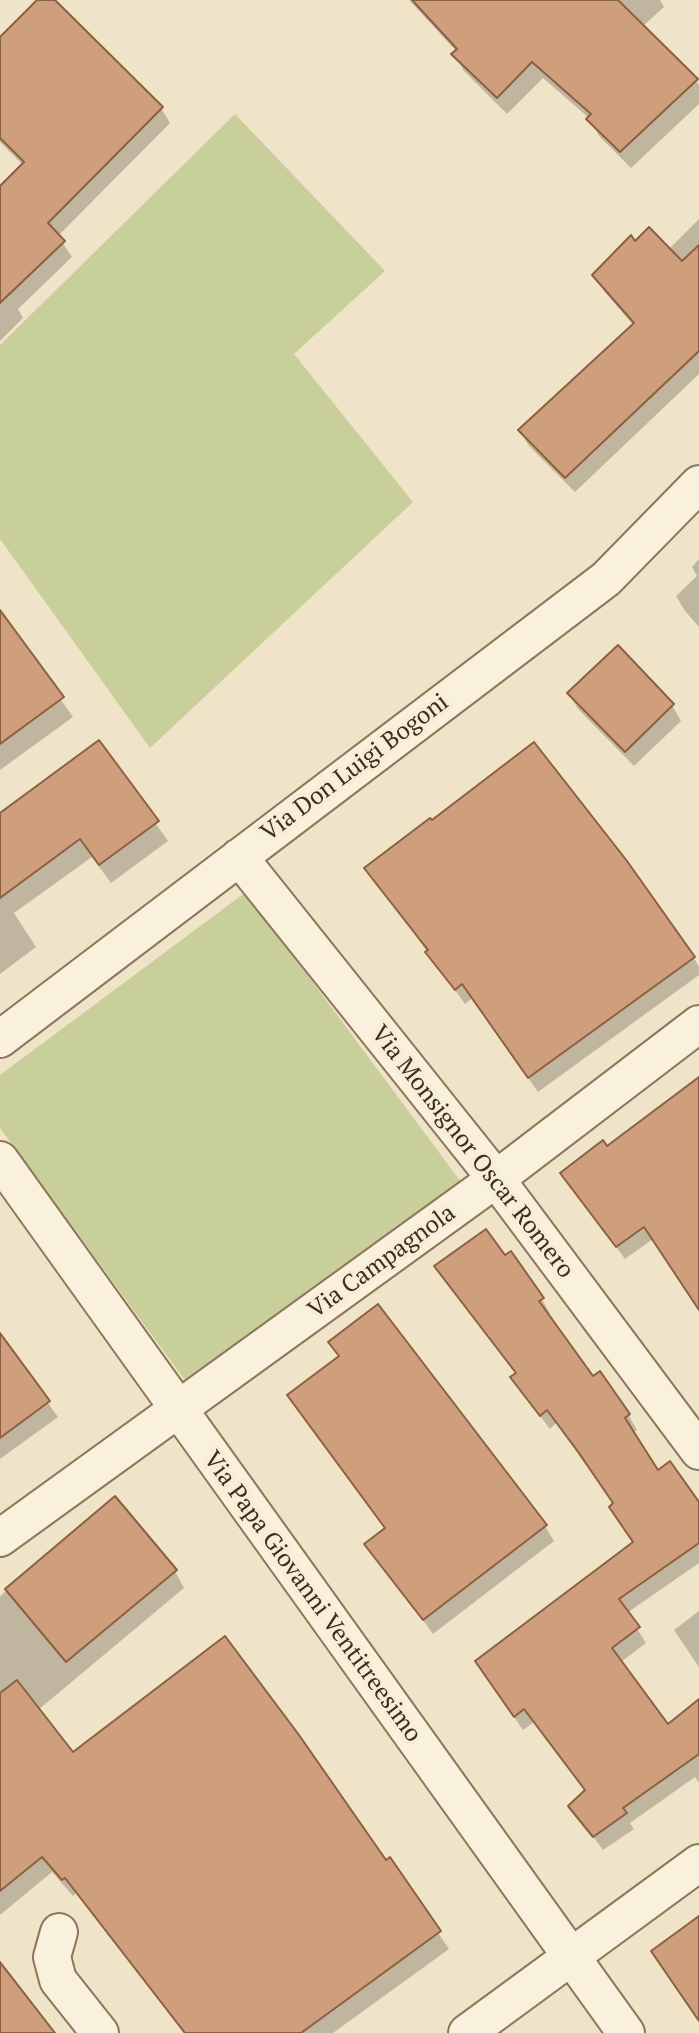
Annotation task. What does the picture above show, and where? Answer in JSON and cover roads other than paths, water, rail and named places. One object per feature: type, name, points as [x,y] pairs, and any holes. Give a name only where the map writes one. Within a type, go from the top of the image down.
[{"type":"street","name":"Via Don Luigi Bogoni","points":[[0,1039],[606,579],[699,484]]},
{"type":"street","name":"Via Monsignor Oscar Romero","points":[[239,857],[692,1428]]},
{"type":"street","name":"Via Campagnola","points":[[0,1538],[496,1179],[699,1024]]},
{"type":"street","name":"Via Papa Giovanni Ventitreesimo","points":[[0,1160],[626,2033]]},
{"type":"street","points":[[467,2033],[699,1863]]},
{"type":"street","points":[[59,1932],[52,1957],[58,1980],[100,2033]]}]
